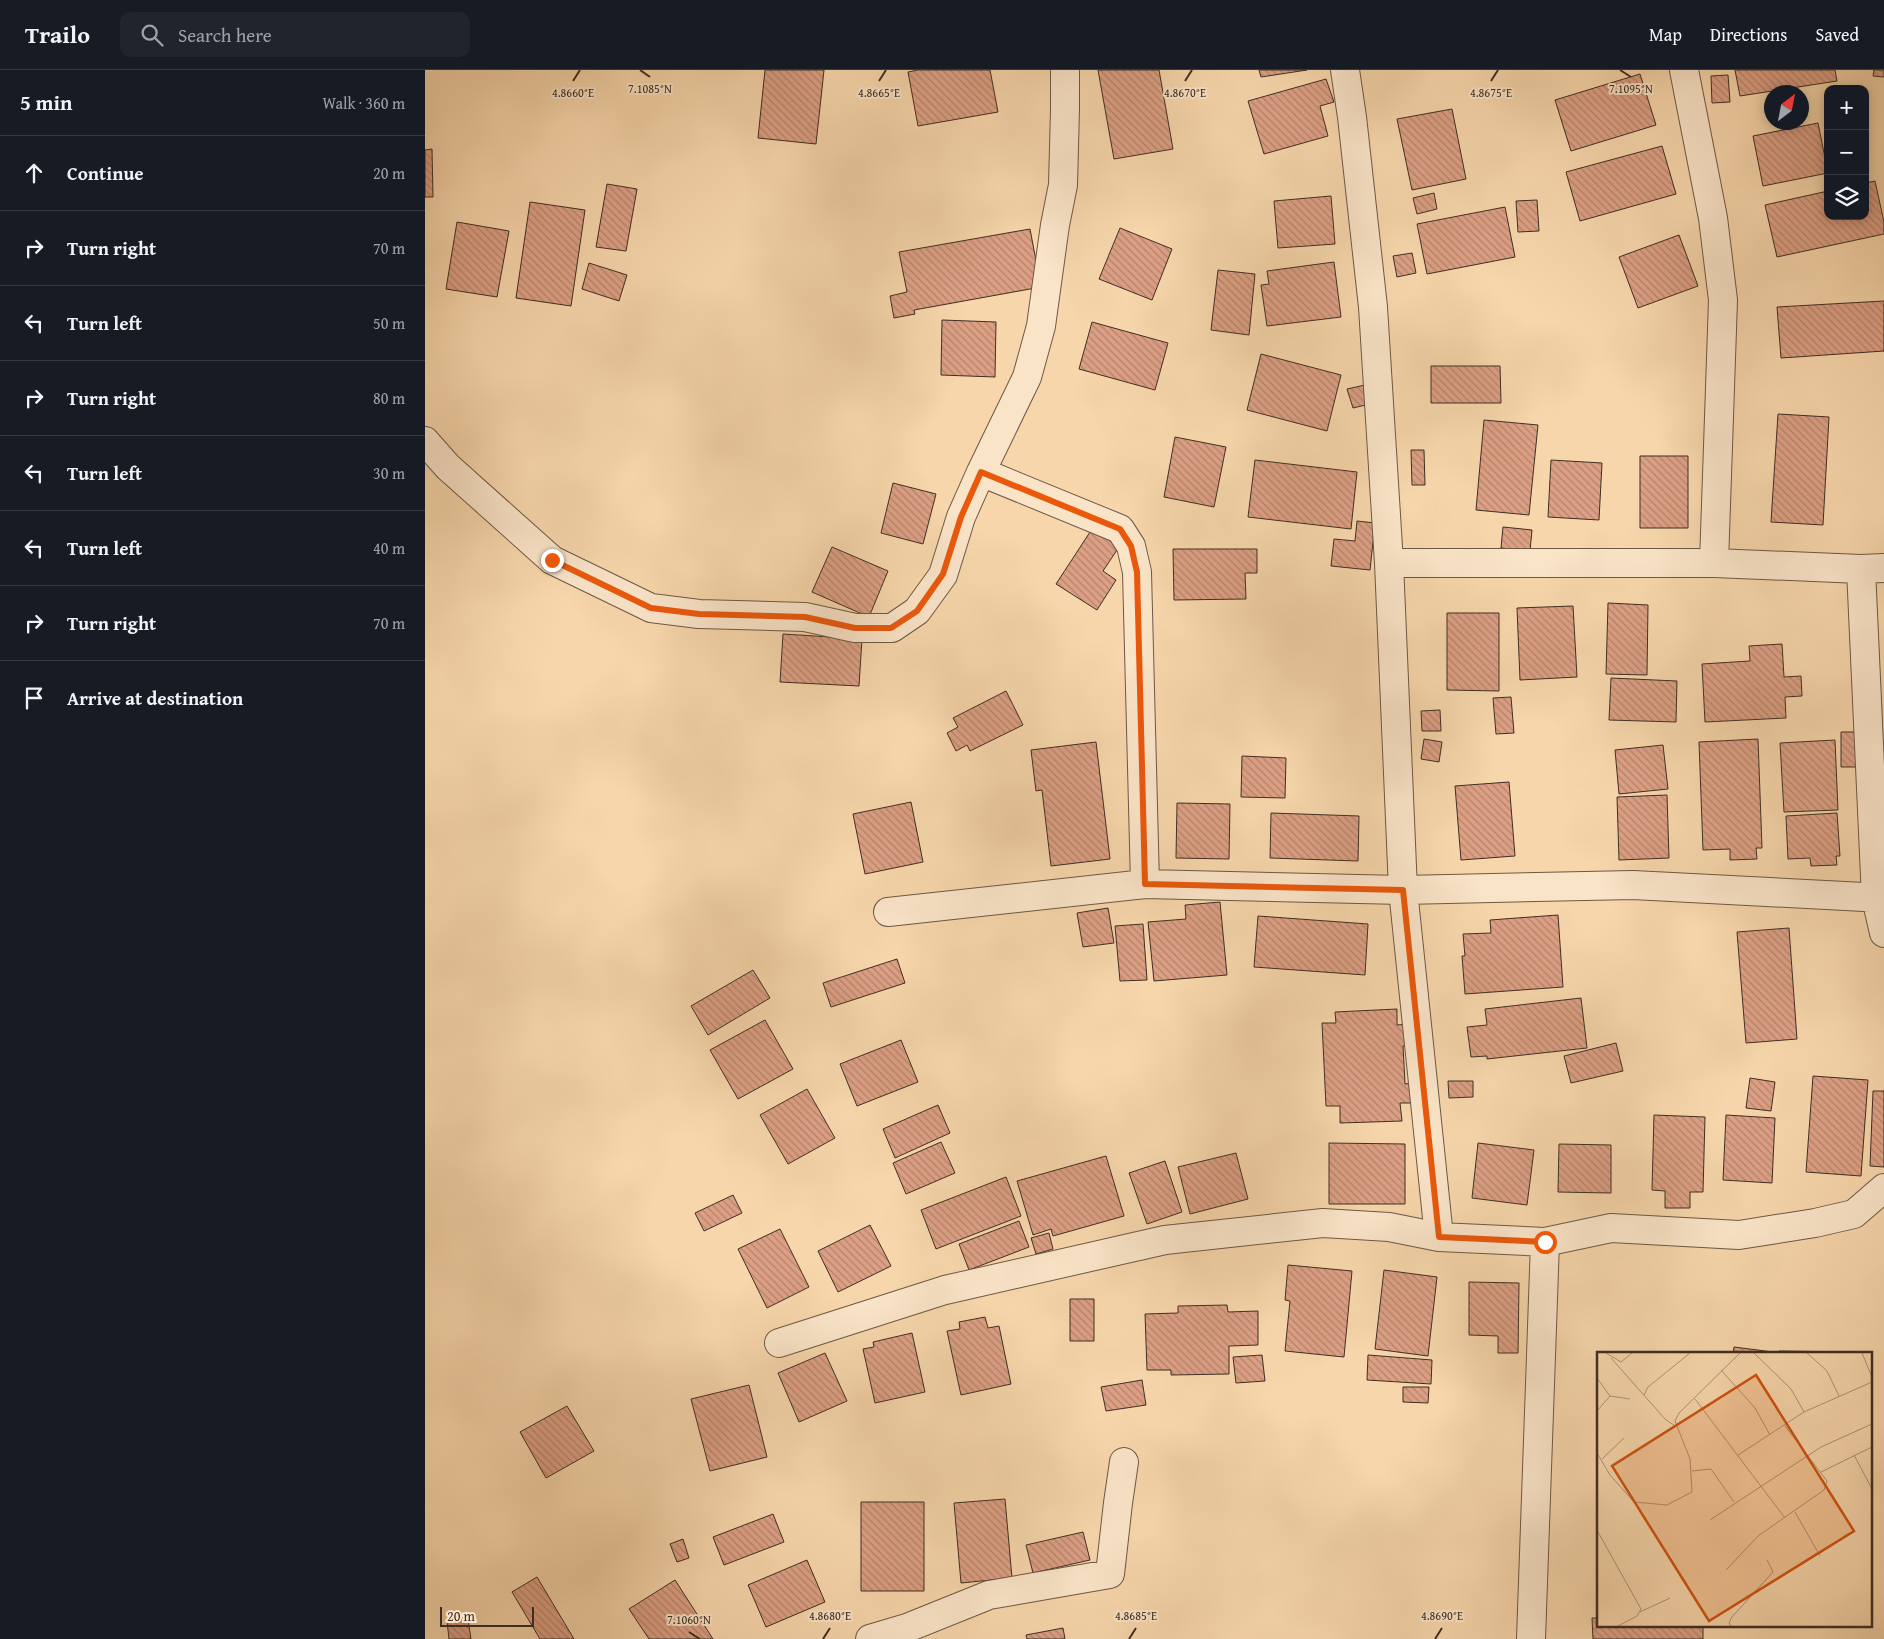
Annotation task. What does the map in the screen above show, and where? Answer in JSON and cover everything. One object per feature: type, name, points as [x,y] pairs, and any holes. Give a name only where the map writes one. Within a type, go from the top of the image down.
[{"type":"street","points":[[1345,70],[1373,307],[1389,563],[1403,890],[1439,1237]]},
{"type":"street","points":[[1684,70],[1713,218],[1723,300],[1714,563]]},
{"type":"street","points":[[425,441],[448,467],[552,560],[651,608],[707,615],[805,617],[855,628],[891,628],[917,611],[943,574],[961,517],[1027,377],[1041,326],[1055,225],[1063,185],[1064,72]]},
{"type":"street","points":[[981,472],[1120,529],[1131,546],[1137,572],[1145,884]]},
{"type":"street","points":[[1389,563],[1714,563],[1873,569],[1880,898],[1884,933]]},
{"type":"street","points":[[887,912],[1145,884],[1403,890],[1633,885],[1880,898]]},
{"type":"street","points":[[779,1343],[945,1290],[1165,1240],[1323,1223],[1389,1227],[1439,1237],[1545,1242],[1611,1228],[1739,1235],[1815,1223],[1854,1214],[1884,1188]]},
{"type":"street","points":[[1531,1639],[1545,1242]]},
{"type":"street","points":[[871,1639],[907,1628],[989,1595],[1110,1574],[1124,1462]]},
{"type":"building","points":[[765,70],[824,70],[816,144],[758,138]]},
{"type":"building","points":[[918,70],[990,70],[998,112],[918,126],[908,72]]},
{"type":"building","points":[[1098,70],[1159,70],[1173,149],[1114,159]]},
{"type":"building","points":[[1259,70],[1307,70],[1261,77]]},
{"type":"building","points":[[1735,70],[1835,70],[1837,81],[1809,85],[1764,85],[1764,92],[1740,96]]},
{"type":"building","points":[[1874,70],[1884,70],[1884,77],[1873,76]]},
{"type":"building","points":[[1640,74],[1656,125],[1571,151],[1555,100]]},
{"type":"building","points":[[1728,75],[1730,102],[1712,103],[1711,76]]},
{"type":"building","points":[[1326,79],[1334,102],[1320,106],[1328,136],[1264,154],[1248,101]]},
{"type":"building","points":[[1452,109],[1466,179],[1412,190],[1397,119]]},
{"type":"building","points":[[1818,123],[1824,153],[1824,174],[1763,186],[1753,136],[1783,130],[1809,130],[1809,125]]},
{"type":"building","points":[[1662,146],[1676,194],[1580,221],[1566,172]]},
{"type":"building","points":[[432,149],[433,197],[425,197],[425,150]]},
{"type":"building","points":[[1875,181],[1884,222],[1884,234],[1777,257],[1765,205],[1824,192],[1824,220],[1869,220],[1869,182]]},
{"type":"building","points":[[607,184],[637,189],[626,251],[596,247]]},
{"type":"building","points":[[1434,193],[1437,209],[1417,214],[1413,198]]},
{"type":"building","points":[[1331,196],[1335,244],[1278,248],[1274,201]]},
{"type":"building","points":[[1537,200],[1539,231],[1518,232],[1516,201]]},
{"type":"building","points":[[530,202],[585,210],[571,306],[516,298]]},
{"type":"building","points":[[1505,207],[1515,257],[1427,274],[1417,224]]},
{"type":"building","points":[[457,222],[509,231],[497,297],[446,289]]},
{"type":"building","points":[[1120,228],[1172,249],[1152,300],[1099,279]]},
{"type":"building","points":[[1030,229],[1041,287],[914,310],[915,314],[894,318],[890,296],[907,292],[899,252]]},
{"type":"building","points":[[1679,235],[1698,286],[1638,308],[1619,257]]},
{"type":"building","points":[[1412,253],[1416,273],[1397,277],[1393,256]]},
{"type":"building","points":[[1334,262],[1341,317],[1267,326],[1261,285],[1269,284],[1267,271]]},
{"type":"building","points":[[589,263],[627,275],[619,301],[582,289]]},
{"type":"building","points":[[1218,270],[1255,274],[1249,335],[1211,330]]},
{"type":"building","points":[[1884,301],[1884,351],[1781,358],[1777,307]]},
{"type":"building","points":[[942,320],[996,322],[995,377],[941,375]]},
{"type":"building","points":[[1092,322],[1168,343],[1155,390],[1079,369]]},
{"type":"building","points":[[1261,354],[1341,375],[1327,431],[1247,410]]},
{"type":"building","points":[[1431,366],[1500,366],[1501,403],[1431,403]]},
{"type":"building","points":[[1365,385],[1370,404],[1353,408],[1347,389]]},
{"type":"building","points":[[1778,414],[1829,417],[1823,525],[1771,522]]},
{"type":"building","points":[[1484,420],[1538,425],[1529,515],[1476,510]]},
{"type":"building","points":[[1175,437],[1226,447],[1214,507],[1164,497]]},
{"type":"building","points":[[1411,450],[1424,450],[1425,485],[1412,485]]},
{"type":"building","points":[[1640,456],[1688,456],[1688,528],[1640,528]]},
{"type":"building","points":[[1255,460],[1357,472],[1351,529],[1248,517]]},
{"type":"building","points":[[1551,460],[1602,463],[1599,520],[1548,517]]},
{"type":"building","points":[[893,483],[936,494],[923,544],[881,533]]},
{"type":"building","points":[[1357,521],[1375,523],[1370,570],[1331,566],[1334,539],[1355,541]]},
{"type":"building","points":[[1503,527],[1532,530],[1530,551],[1501,548]]},
{"type":"building","points":[[1092,529],[1119,547],[1103,571],[1116,580],[1097,610],[1056,584]]},
{"type":"building","points":[[832,547],[888,571],[869,617],[812,592]]},
{"type":"building","points":[[1173,549],[1257,549],[1257,573],[1245,573],[1246,599],[1174,600]]},
{"type":"building","points":[[1608,603],[1648,605],[1647,675],[1606,674]]},
{"type":"building","points":[[1573,606],[1577,677],[1520,680],[1517,608]]},
{"type":"building","points":[[1447,613],[1499,613],[1499,691],[1447,690]]},
{"type":"building","points":[[783,634],[862,639],[859,686],[780,682]]},
{"type":"building","points":[[1782,644],[1784,677],[1801,676],[1802,696],[1785,697],[1786,718],[1705,722],[1702,664],[1750,661],[1749,646]]},
{"type":"building","points":[[1611,678],[1677,681],[1676,722],[1609,720]]},
{"type":"building","points":[[1006,691],[1023,725],[970,751],[967,745],[956,751],[947,733],[958,727],[953,718]]},
{"type":"building","points":[[1511,697],[1514,733],[1496,734],[1493,698]]},
{"type":"building","points":[[1440,710],[1441,731],[1422,731],[1421,711]]},
{"type":"building","points":[[1841,732],[1862,732],[1862,767],[1841,767]]},
{"type":"building","points":[[1424,739],[1442,742],[1439,762],[1421,759]]},
{"type":"building","points":[[1758,739],[1762,848],[1756,848],[1757,859],[1730,860],[1730,849],[1703,850],[1699,742]]},
{"type":"building","points":[[1835,740],[1838,810],[1784,812],[1780,743]]},
{"type":"building","points":[[1096,742],[1110,859],[1051,866],[1042,790],[1036,791],[1031,750]]},
{"type":"building","points":[[1663,745],[1668,789],[1619,794],[1615,750]]},
{"type":"building","points":[[1242,756],[1286,758],[1285,798],[1241,797]]},
{"type":"building","points":[[1509,782],[1515,856],[1461,860],[1455,786]]},
{"type":"building","points":[[1667,795],[1669,858],[1619,860],[1617,797]]},
{"type":"building","points":[[911,802],[923,862],[865,874],[853,814]]},
{"type":"building","points":[[1177,803],[1230,804],[1229,859],[1176,858]]},
{"type":"building","points":[[1271,813],[1359,816],[1358,861],[1270,858]]},
{"type":"building","points":[[1837,813],[1840,856],[1836,856],[1837,865],[1811,866],[1810,858],[1788,859],[1786,816]]},
{"type":"building","points":[[1220,902],[1227,975],[1154,981],[1148,922],[1186,919],[1185,905]]},
{"type":"building","points":[[1108,908],[1114,943],[1083,947],[1077,913]]},
{"type":"building","points":[[1558,915],[1563,987],[1465,994],[1462,956],[1465,956],[1463,934],[1491,933],[1490,920]]},
{"type":"building","points":[[1258,916],[1368,924],[1365,975],[1254,967]]},
{"type":"building","points":[[1143,924],[1147,980],[1120,981],[1115,926]]},
{"type":"building","points":[[1789,928],[1797,1039],[1746,1043],[1737,932]]},
{"type":"building","points":[[897,959],[905,983],[831,1007],[823,983]]},
{"type":"building","points":[[753,970],[770,998],[708,1035],[691,1006]]},
{"type":"building","points":[[1581,998],[1587,1048],[1487,1059],[1487,1056],[1471,1057],[1467,1027],[1487,1025],[1485,1009]]},
{"type":"building","points":[[1397,1009],[1397,1025],[1409,1024],[1410,1045],[1403,1046],[1405,1084],[1412,1083],[1412,1103],[1400,1103],[1402,1121],[1340,1123],[1340,1106],[1326,1106],[1322,1023],[1336,1023],[1335,1012]]},
{"type":"building","points":[[765,1020],[793,1069],[738,1099],[710,1050]]},
{"type":"building","points":[[901,1040],[918,1082],[857,1106],[840,1064]]},
{"type":"building","points":[[1616,1043],[1623,1071],[1571,1083],[1564,1056]]},
{"type":"building","points":[[1813,1076],[1868,1080],[1861,1176],[1806,1172]]},
{"type":"building","points":[[1750,1078],[1775,1082],[1771,1111],[1746,1108]]},
{"type":"building","points":[[1448,1081],[1473,1081],[1473,1097],[1449,1098]]},
{"type":"building","points":[[807,1089],[835,1138],[788,1164],[760,1115]]},
{"type":"building","points":[[1873,1091],[1884,1091],[1884,1167],[1870,1166]]},
{"type":"building","points":[[938,1105],[950,1133],[895,1158],[883,1129]]},
{"type":"building","points":[[1654,1115],[1705,1117],[1703,1192],[1690,1192],[1690,1208],[1665,1208],[1665,1191],[1652,1190]]},
{"type":"building","points":[[1726,1115],[1775,1118],[1772,1183],[1723,1180]]},
{"type":"building","points":[[941,1142],[955,1173],[906,1194],[893,1163]]},
{"type":"building","points":[[1329,1143],[1405,1144],[1405,1204],[1329,1204]]},
{"type":"building","points":[[1478,1143],[1534,1150],[1527,1205],[1472,1198]]},
{"type":"building","points":[[1559,1144],[1611,1145],[1611,1193],[1558,1192]]},
{"type":"building","points":[[1236,1153],[1248,1199],[1190,1214],[1178,1167]]},
{"type":"building","points":[[1106,1156],[1124,1216],[1053,1236],[1051,1229],[1033,1235],[1017,1181]]},
{"type":"building","points":[[1165,1161],[1182,1212],[1147,1224],[1129,1173]]},
{"type":"building","points":[[1006,1177],[1021,1216],[936,1249],[921,1210]]},
{"type":"building","points":[[733,1195],[742,1213],[704,1231],[695,1213]]},
{"type":"building","points":[[1019,1221],[1029,1247],[969,1270],[959,1244]]},
{"type":"building","points":[[870,1225],[891,1266],[838,1292],[818,1251]]},
{"type":"building","points":[[780,1229],[809,1287],[767,1308],[738,1249]]},
{"type":"building","points":[[1049,1233],[1053,1249],[1036,1254],[1031,1238]]},
{"type":"building","points":[[1288,1265],[1352,1271],[1344,1357],[1285,1351],[1290,1301],[1285,1300]]},
{"type":"building","points":[[1384,1270],[1437,1277],[1428,1356],[1375,1349]]},
{"type":"building","points":[[1469,1282],[1519,1283],[1518,1353],[1498,1353],[1498,1336],[1469,1335]]},
{"type":"building","points":[[1070,1299],[1094,1299],[1094,1341],[1070,1341]]},
{"type":"building","points":[[1227,1305],[1228,1312],[1258,1311],[1258,1345],[1229,1346],[1229,1374],[1171,1375],[1171,1370],[1147,1370],[1145,1314],[1178,1313],[1178,1306]]},
{"type":"building","points":[[985,1317],[988,1328],[999,1326],[1011,1384],[961,1395],[947,1331],[960,1329],[959,1322]]},
{"type":"building","points":[[912,1333],[925,1392],[875,1403],[863,1349],[874,1347],[873,1342]]},
{"type":"building","points":[[1734,1347],[1773,1352],[1733,1352]]},
{"type":"building","points":[[1779,1351],[1854,1352],[1779,1352]]},
{"type":"building","points":[[825,1353],[847,1401],[799,1422],[778,1373]]},
{"type":"building","points":[[1262,1355],[1265,1381],[1236,1383],[1233,1357]]},
{"type":"building","points":[[1368,1355],[1432,1360],[1431,1384],[1367,1380]]},
{"type":"building","points":[[1142,1380],[1146,1405],[1106,1411],[1101,1387]]},
{"type":"building","points":[[749,1385],[767,1457],[710,1471],[691,1399]]},
{"type":"building","points":[[1403,1387],[1429,1387],[1428,1403],[1403,1402]]},
{"type":"building","points":[[567,1406],[594,1451],[546,1478],[520,1432]]},
{"type":"building","points":[[1005,1499],[1012,1578],[961,1583],[954,1503]]},
{"type":"building","points":[[861,1502],[924,1502],[924,1591],[861,1591]]},
{"type":"building","points":[[773,1514],[784,1542],[724,1565],[713,1537]]},
{"type":"building","points":[[1083,1532],[1090,1560],[1033,1573],[1026,1545]]},
{"type":"building","points":[[683,1539],[689,1558],[677,1562],[670,1544]]},
{"type":"building","points":[[807,1560],[825,1602],[766,1627],[748,1585]]},
{"type":"building","points":[[537,1577],[574,1639],[540,1639],[512,1592]]},
{"type":"building","points":[[675,1580],[713,1639],[649,1639],[629,1609]]},
{"type":"building","points":[[1592,1618],[1597,1618],[1597,1626],[1703,1626],[1703,1639],[1593,1639]]},
{"type":"building","points":[[468,1619],[471,1639],[449,1639],[447,1621]]},
{"type":"building","points":[[1063,1628],[1065,1639],[1027,1639],[1026,1635]]},
{"type":"route","points":[[552,560],[651,608],[699,614],[805,617],[855,628],[891,628],[917,611],[943,574],[961,517],[981,472],[1120,529],[1131,546],[1137,572],[1145,884],[1403,890],[1439,1237],[1545,1242]]}]
